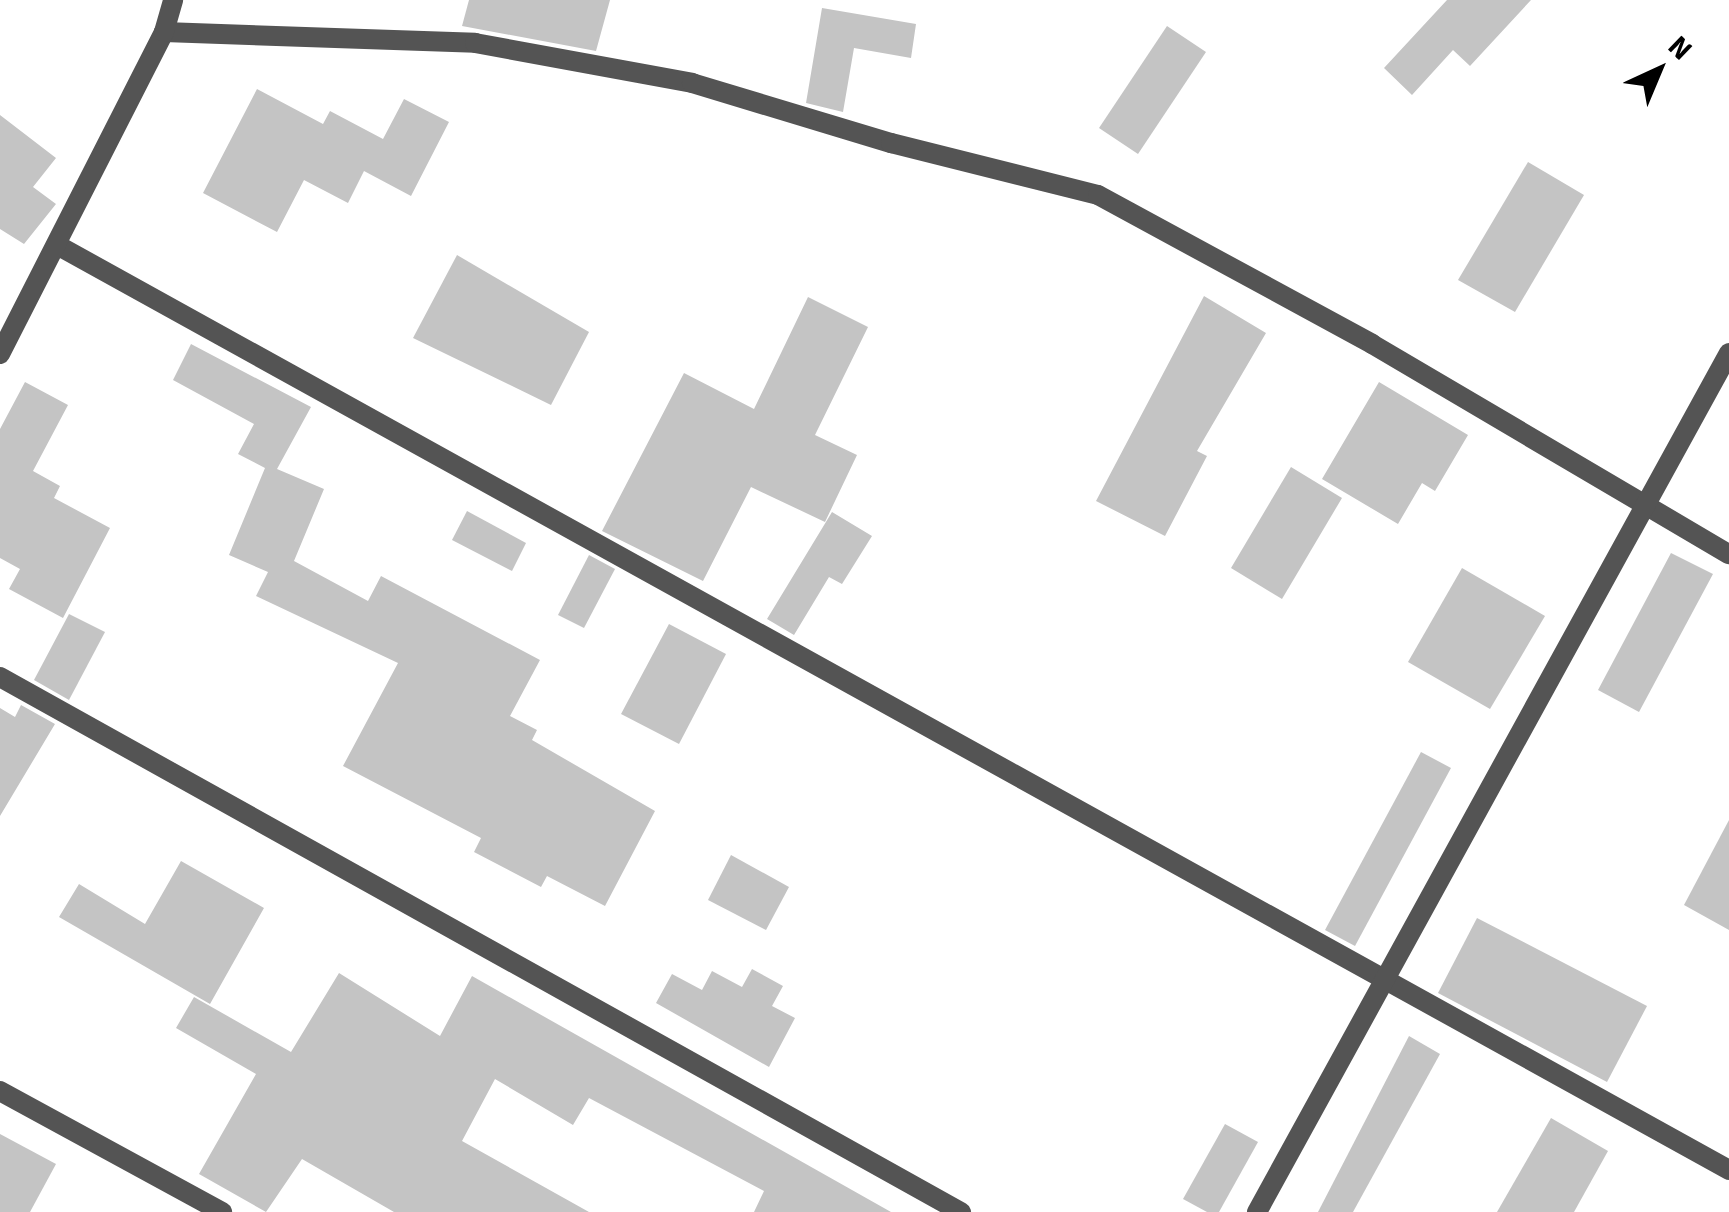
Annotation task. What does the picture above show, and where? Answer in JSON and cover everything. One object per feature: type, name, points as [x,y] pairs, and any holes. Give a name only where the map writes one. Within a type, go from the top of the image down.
[{"type":"street","points":[[0,354],[164,32],[173,0]]},
{"type":"street","points":[[164,32],[476,43],[692,83],[892,143],[1098,195],[1372,344],[1729,554]]},
{"type":"street","points":[[57,244],[1383,982],[1729,1170]]},
{"type":"street","points":[[1257,1212],[1729,353]]},
{"type":"street","points":[[0,676],[961,1212]]},
{"type":"street","points":[[0,1091],[222,1212]]},
{"type":"building","points":[[469,0],[610,0],[596,51],[462,26]]},
{"type":"building","points":[[1447,0],[1531,0],[1470,66],[1453,50],[1412,95],[1384,68]]},
{"type":"building","points":[[822,8],[916,24],[911,58],[854,48],[843,112],[806,103]]},
{"type":"building","points":[[1167,26],[1206,52],[1138,154],[1099,128]]},
{"type":"building","points":[[257,89],[323,124],[330,111],[383,139],[404,99],[449,122],[411,196],[364,171],[348,203],[304,180],[277,232],[203,193]]},
{"type":"building","points":[[0,115],[56,158],[33,187],[56,204],[24,244],[0,229]]},
{"type":"building","points":[[1528,162],[1584,195],[1515,312],[1458,280]]},
{"type":"building","points":[[457,255],[589,332],[551,405],[413,338]]},
{"type":"building","points":[[1204,296],[1266,333],[1197,451],[1207,456],[1165,536],[1096,501]]},
{"type":"building","points":[[808,297],[868,327],[815,435],[857,455],[825,522],[751,487],[703,581],[602,531],[684,373],[754,409]]},
{"type":"building","points":[[191,344],[311,407],[277,469],[324,489],[294,561],[368,601],[381,576],[540,660],[510,716],[537,730],[532,740],[655,811],[605,906],[547,876],[541,887],[474,852],[481,838],[343,766],[398,663],[256,596],[268,572],[229,555],[265,468],[238,454],[254,424],[173,380]]},
{"type":"building","points":[[25,382],[68,405],[33,471],[60,486],[54,498],[110,528],[63,618],[9,589],[20,569],[0,558],[0,429]]},
{"type":"building","points":[[1379,382],[1468,435],[1435,491],[1422,483],[1398,524],[1322,479]]},
{"type":"building","points":[[1291,467],[1342,498],[1282,599],[1231,568]]},
{"type":"building","points":[[467,511],[526,543],[512,571],[452,540]]},
{"type":"building","points":[[832,512],[872,536],[842,584],[829,577],[794,635],[767,619]]},
{"type":"building","points":[[1671,553],[1713,574],[1639,712],[1598,690]]},
{"type":"building","points":[[589,555],[615,569],[584,628],[558,615]]},
{"type":"building","points":[[1462,568],[1545,616],[1490,709],[1408,662]]},
{"type":"building","points":[[69,614],[105,632],[69,700],[34,680]]},
{"type":"building","points":[[669,624],[726,654],[679,744],[621,714]]},
{"type":"building","points":[[21,705],[55,724],[0,816],[0,708],[15,717]]},
{"type":"building","points":[[1421,752],[1451,768],[1355,946],[1325,930]]},
{"type":"building","points":[[1729,820],[1729,930],[1684,905]]},
{"type":"building","points":[[731,855],[789,887],[766,930],[708,900]]},
{"type":"building","points":[[181,861],[264,908],[210,1004],[59,917],[79,884],[145,924]]},
{"type":"building","points":[[1477,918],[1647,1006],[1607,1082],[1438,993]]},
{"type":"building","points":[[752,969],[783,986],[772,1006],[795,1018],[769,1067],[656,1003],[672,974],[702,990],[712,971],[742,987]]},
{"type":"building","points":[[339,973],[440,1036],[472,976],[891,1212],[754,1212],[764,1191],[589,1098],[573,1125],[495,1079],[462,1141],[589,1212],[394,1212],[302,1159],[266,1212],[199,1174],[256,1074],[176,1028],[194,997],[291,1052]]},
{"type":"building","points":[[1409,1036],[1440,1054],[1353,1212],[1318,1212]]},
{"type":"building","points":[[1551,1118],[1608,1151],[1574,1212],[1497,1212]]},
{"type":"building","points":[[1225,1124],[1258,1142],[1219,1212],[1207,1212],[1183,1199]]},
{"type":"building","points":[[0,1134],[56,1164],[30,1212],[0,1212]]}]
